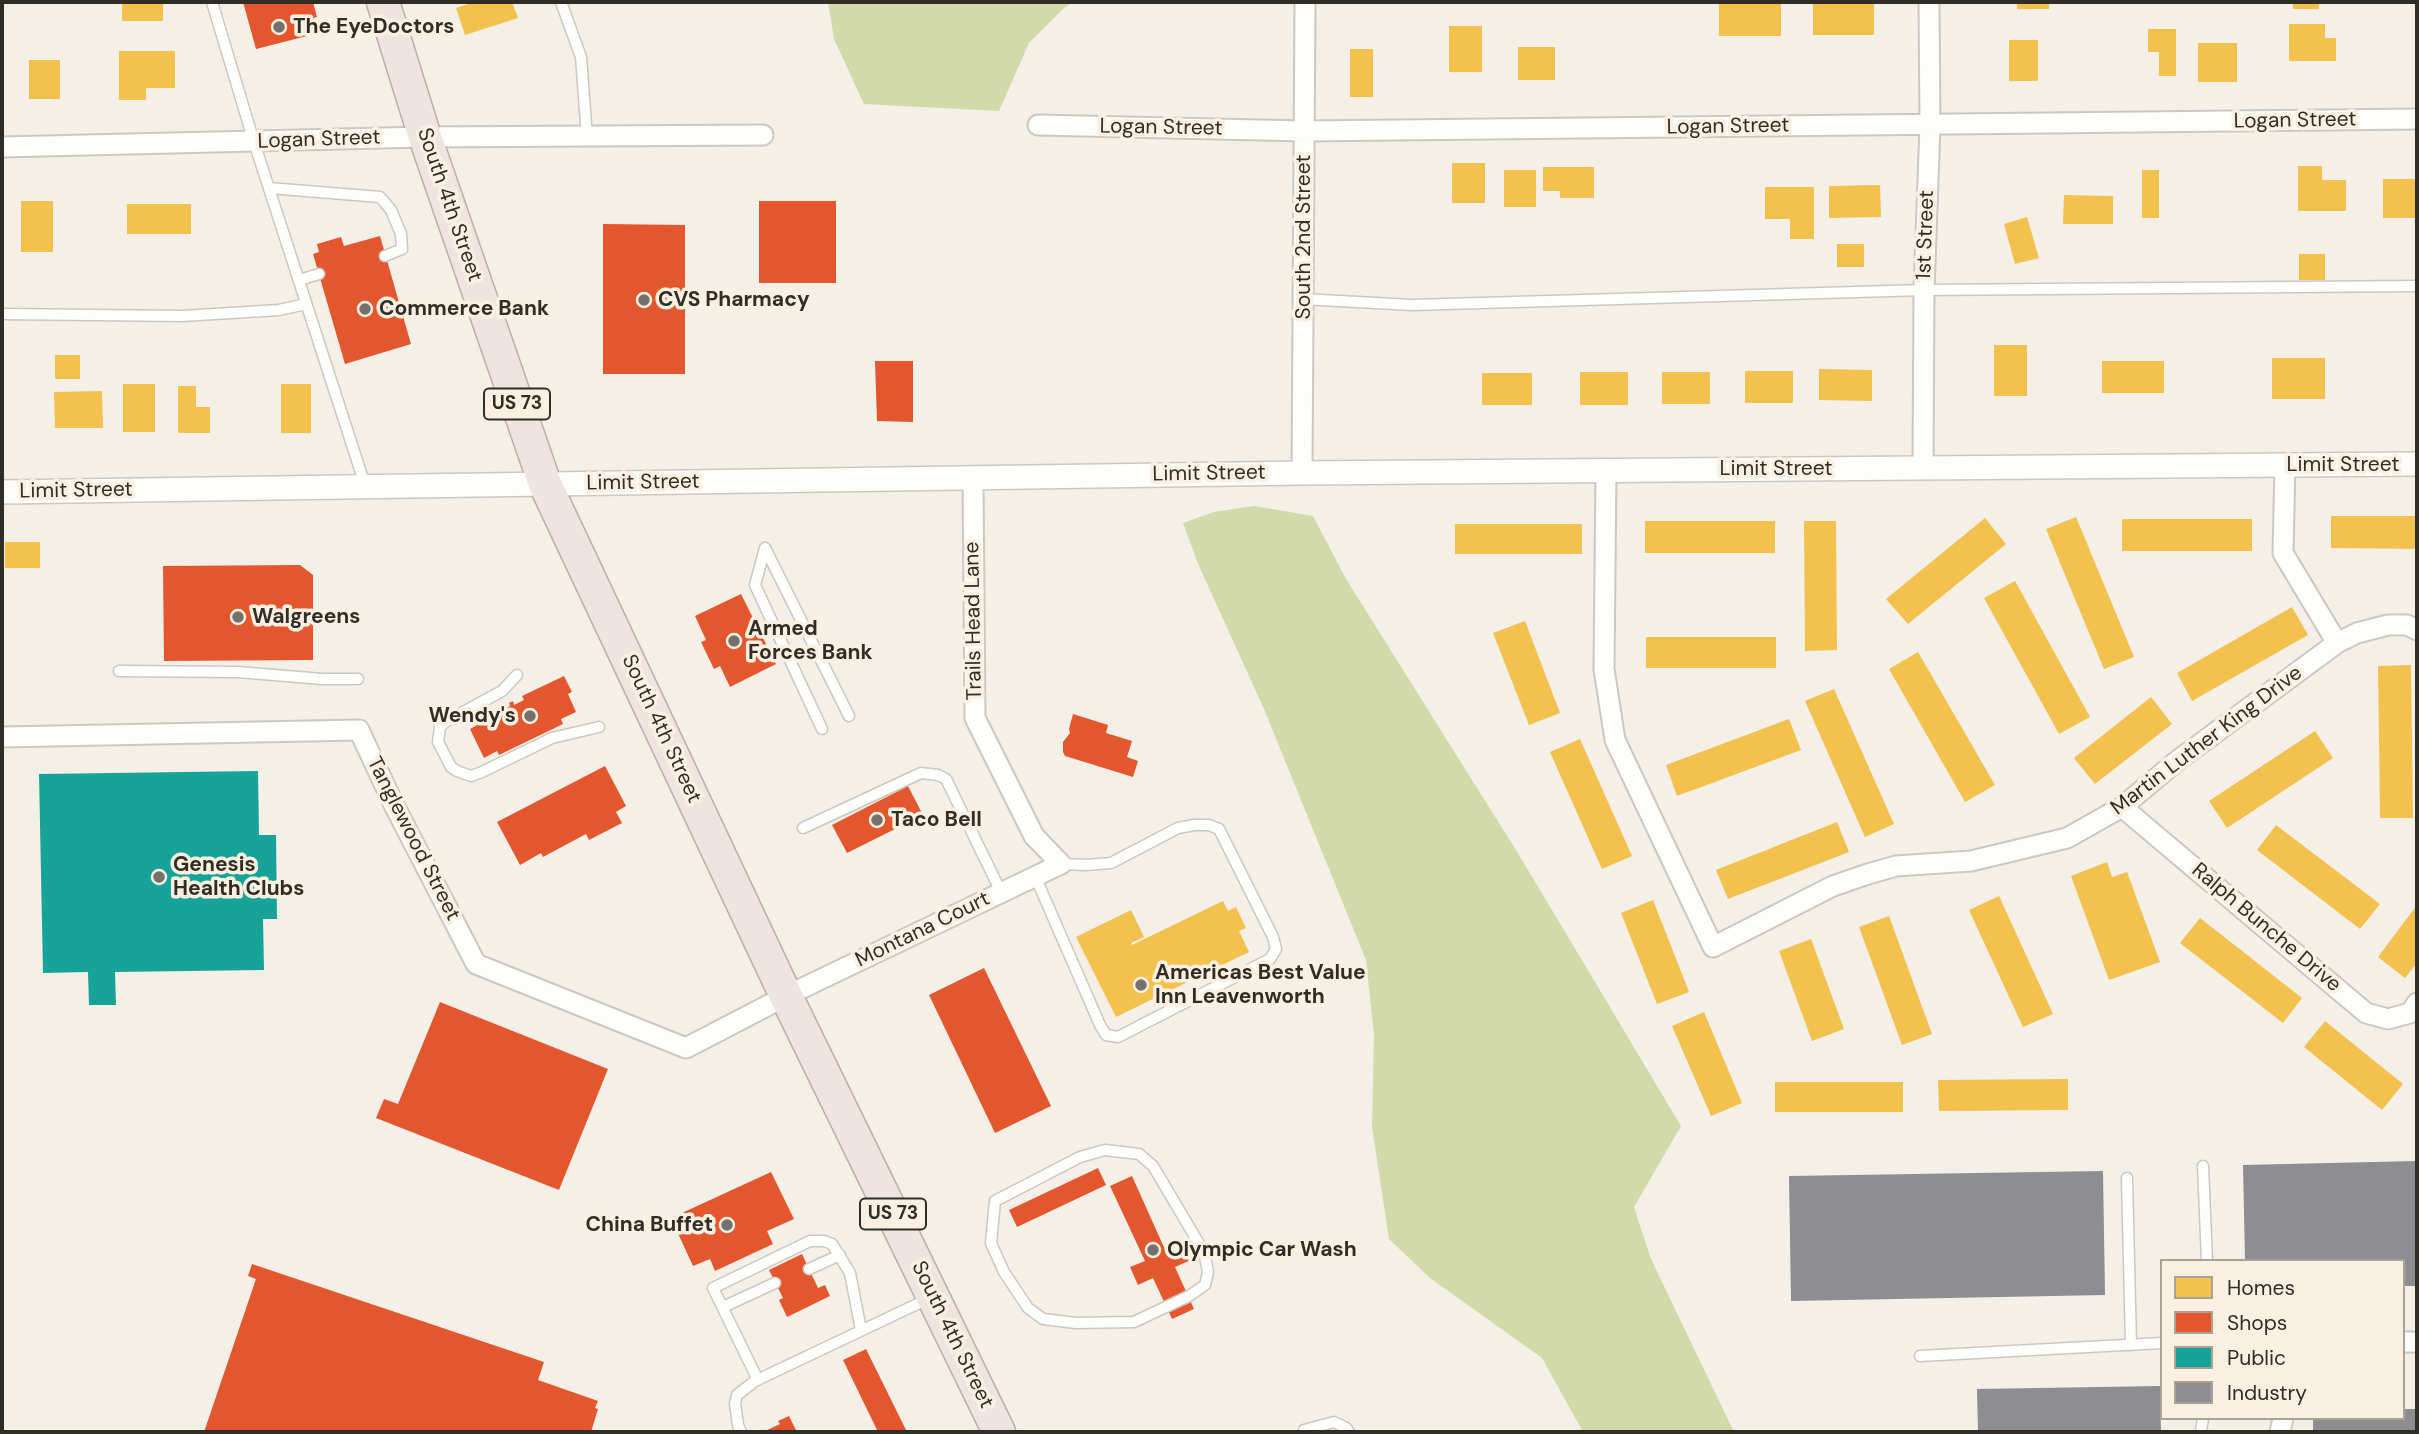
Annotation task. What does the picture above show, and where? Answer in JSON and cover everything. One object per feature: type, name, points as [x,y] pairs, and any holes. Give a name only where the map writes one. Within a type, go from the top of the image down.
[{"type":"highway","name":"South 4th Street","points":[[383,2],[425,137],[545,484],[786,996],[999,1432]]},
{"type":"street","name":"South 2nd Street","points":[[1302,473],[1306,2]]},
{"type":"street","name":"1st Street","points":[[1923,468],[1924,290],[1930,125],[1929,2]]},
{"type":"street","name":"Logan Street","points":[[1038,125],[1305,131],[2417,119]]},
{"type":"street","name":"Logan Street","points":[[2,147],[425,137],[763,135]]},
{"type":"street","name":"Limit Street","points":[[2,492],[1302,473],[2417,464]]},
{"type":"street","points":[[2285,465],[2283,553],[2337,643],[2357,633],[2388,625],[2407,625],[2417,630]]},
{"type":"street","name":"Martin Luther King Drive","points":[[1606,470],[1604,668],[1615,740],[1713,947],[1833,886],[1868,874],[1896,866],[1971,861],[2067,838],[2122,807],[2177,761],[2337,643]]},
{"type":"street","name":"Trails Head Lane","points":[[973,479],[975,718],[1034,836],[1061,864]]},
{"type":"street","name":"Tanglewood Street","points":[[2,737],[359,730],[393,803],[476,964],[686,1048],[786,996]]},
{"type":"street","name":"Ralph Bunche Drive","points":[[2122,807],[2366,1013],[2388,1019],[2410,1013],[2417,1003]]},
{"type":"street","name":"Montana Court","points":[[786,996],[1061,864]]},
{"type":"lane","points":[[212,2],[254,142],[366,488]]},
{"type":"lane","points":[[561,2],[581,57],[587,137]]},
{"type":"lane","points":[[269,188],[380,197],[391,210],[401,234],[402,249],[385,256]]},
{"type":"lane","points":[[299,280],[319,274]]},
{"type":"lane","points":[[1303,299],[1412,305],[1924,290],[2417,286]]},
{"type":"lane","points":[[2,313],[182,316],[279,310],[306,304]]},
{"type":"lane","points":[[822,729],[755,586],[765,548],[849,716]]},
{"type":"lane","points":[[118,671],[238,672],[358,679]]},
{"type":"lane","points":[[517,675],[502,691],[440,727],[438,741],[451,767],[471,776],[552,738],[599,727]]},
{"type":"lane","points":[[803,828],[921,773],[939,775],[946,779],[1001,892]]},
{"type":"lane","points":[[1035,876],[1106,1035],[1118,1037],[1270,959],[1276,949],[1273,937],[1219,829],[1209,825],[1178,828],[1111,863],[1061,864]]},
{"type":"lane","points":[[1105,1150],[1139,1154],[1153,1166],[1204,1252],[1208,1272],[1205,1285],[1189,1296],[1134,1322],[1108,1324],[1043,1320],[1028,1308],[1004,1272],[991,1243],[995,1201],[1080,1157],[1105,1150]]},
{"type":"lane","points":[[2203,1166],[2207,1259]]},
{"type":"lane","points":[[2127,1178],[2131,1345]]},
{"type":"lane","points":[[758,1380],[713,1288],[810,1241],[824,1241],[832,1244],[850,1273],[861,1330]]},
{"type":"lane","points":[[809,1269],[840,1255]]},
{"type":"lane","points":[[723,1307],[775,1283]]},
{"type":"lane","points":[[741,1432],[735,1404],[737,1395],[758,1380],[933,1296]]},
{"type":"lane","points":[[1920,1356],[2160,1343]]},
{"type":"lane","points":[[1302,1431],[1334,1422],[1349,1432]]},
{"type":"lane","points":[[1302,1431],[1315,1432]]},
{"type":"green space","points":[[828,2],[1074,2],[1065,7],[1029,43],[999,111],[864,104],[834,39]]},
{"type":"green space","points":[[1254,506],[1313,516],[1346,579],[1519,855],[1681,1126],[1634,1207],[1651,1259],[1734,1432],[1583,1432],[1542,1358],[1430,1278],[1389,1239],[1372,1127],[1374,1035],[1366,960],[1264,709],[1199,566],[1183,523],[1214,512]]},
{"type":"building: Homes","points":[[122,2],[163,2],[163,21],[122,21]]},
{"type":"building: Homes","points":[[474,2],[512,2],[518,18],[465,35],[456,8]]},
{"type":"building: Homes","points":[[1719,2],[1781,2],[1781,36],[1719,36]]},
{"type":"building: Homes","points":[[1813,2],[1874,2],[1874,35],[1813,35]]},
{"type":"building: Homes","points":[[2017,2],[2049,2],[2049,9],[2017,9]]},
{"type":"building: Homes","points":[[2293,2],[2319,2],[2319,9],[2293,9]]},
{"type":"building: Homes","points":[[2289,24],[2325,24],[2325,38],[2336,38],[2336,61],[2289,61]]},
{"type":"building: Homes","points":[[1449,26],[1482,26],[1482,72],[1449,72]]},
{"type":"building: Homes","points":[[2148,29],[2176,29],[2176,76],[2159,76],[2159,52],[2148,52]]},
{"type":"building: Homes","points":[[2009,40],[2038,40],[2038,81],[2009,81]]},
{"type":"building: Homes","points":[[2198,43],[2237,43],[2237,82],[2198,82]]},
{"type":"building: Homes","points":[[1518,47],[1555,47],[1555,80],[1518,80]]},
{"type":"building: Homes","points":[[1350,49],[1373,49],[1373,97],[1350,97]]},
{"type":"building: Homes","points":[[119,51],[175,51],[175,88],[146,88],[146,100],[119,100]]},
{"type":"building: Homes","points":[[29,60],[60,60],[60,99],[29,99]]},
{"type":"building: Homes","points":[[1452,163],[1485,163],[1485,203],[1452,203]]},
{"type":"building: Homes","points":[[2298,166],[2322,166],[2322,180],[2346,180],[2346,211],[2298,211]]},
{"type":"building: Homes","points":[[1543,167],[1594,167],[1594,198],[1560,198],[1560,191],[1543,191]]},
{"type":"building: Homes","points":[[1504,170],[1536,170],[1536,207],[1504,207]]},
{"type":"building: Homes","points":[[2142,170],[2159,170],[2159,218],[2142,218]]},
{"type":"building: Homes","points":[[2383,179],[2417,179],[2417,218],[2383,218]]},
{"type":"building: Homes","points":[[1880,185],[1881,217],[1829,218],[1829,186]]},
{"type":"building: Homes","points":[[1765,187],[1814,187],[1814,239],[1790,239],[1790,219],[1765,219]]},
{"type":"building: Homes","points":[[2064,195],[2113,196],[2113,224],[2063,224]]},
{"type":"building: Homes","points":[[21,201],[53,201],[53,252],[21,252]]},
{"type":"building: Homes","points":[[127,204],[191,204],[191,234],[127,234]]},
{"type":"building: Homes","points":[[2027,217],[2039,258],[2015,264],[2004,224]]},
{"type":"building: Homes","points":[[1837,244],[1864,244],[1864,267],[1837,267]]},
{"type":"building: Homes","points":[[2299,254],[2325,254],[2325,280],[2299,280]]},
{"type":"building: Homes","points":[[1994,345],[2027,345],[2027,396],[1994,396]]},
{"type":"building: Homes","points":[[55,355],[80,355],[80,379],[55,379]]},
{"type":"building: Homes","points":[[2272,358],[2325,358],[2325,399],[2272,399]]},
{"type":"building: Homes","points":[[2102,361],[2164,361],[2164,393],[2102,393]]},
{"type":"building: Homes","points":[[1819,369],[1872,370],[1872,401],[1819,400]]},
{"type":"building: Homes","points":[[1745,371],[1793,371],[1793,403],[1745,403]]},
{"type":"building: Homes","points":[[1580,372],[1628,372],[1628,405],[1580,405]]},
{"type":"building: Homes","points":[[1662,372],[1710,372],[1710,404],[1662,404]]},
{"type":"building: Homes","points":[[1482,373],[1532,373],[1532,405],[1482,405]]},
{"type":"building: Homes","points":[[123,384],[155,384],[155,432],[123,432]]},
{"type":"building: Homes","points":[[281,384],[311,384],[311,433],[281,433]]},
{"type":"building: Homes","points":[[178,386],[196,386],[196,407],[210,407],[210,433],[178,433]]},
{"type":"building: Homes","points":[[102,391],[103,428],[55,428],[54,392]]},
{"type":"building: Homes","points":[[2331,516],[2417,516],[2417,549],[2331,548]]},
{"type":"building: Homes","points":[[2076,517],[2134,657],[2104,669],[2046,529]]},
{"type":"building: Homes","points":[[1985,518],[2006,544],[1908,624],[1886,599]]},
{"type":"building: Homes","points":[[2122,519],[2252,519],[2252,551],[2122,551]]},
{"type":"building: Homes","points":[[1645,521],[1775,521],[1775,553],[1645,553]]},
{"type":"building: Homes","points":[[1804,521],[1836,521],[1837,650],[1805,651]]},
{"type":"building: Homes","points":[[1455,524],[1582,524],[1582,554],[1455,554]]},
{"type":"building: Homes","points":[[5,542],[40,542],[40,568],[5,568]]},
{"type":"building: Homes","points":[[2015,581],[2090,717],[2059,734],[1984,598]]},
{"type":"building: Homes","points":[[2292,607],[2308,635],[2192,701],[2177,673]]},
{"type":"building: Homes","points":[[1525,621],[1560,713],[1529,725],[1493,633]]},
{"type":"building: Homes","points":[[1646,637],[1776,637],[1776,668],[1646,668]]},
{"type":"building: Homes","points":[[1918,652],[1995,785],[1965,802],[1889,669]]},
{"type":"building: Homes","points":[[2411,665],[2413,818],[2380,818],[2378,666]]},
{"type":"building: Homes","points":[[1834,689],[1894,824],[1865,837],[1805,701]]},
{"type":"building: Homes","points":[[2151,697],[2172,724],[2095,784],[2074,758]]},
{"type":"building: Homes","points":[[1789,719],[1801,750],[1677,796],[1666,765]]},
{"type":"building: Homes","points":[[2315,731],[2333,758],[2227,828],[2209,801]]},
{"type":"building: Homes","points":[[1580,739],[1632,856],[1602,869],[1550,752]]},
{"type":"building: Homes","points":[[1837,822],[1849,852],[1728,899],[1716,870]]},
{"type":"building: Homes","points":[[2276,825],[2380,904],[2360,929],[2257,850]]},
{"type":"building: Homes","points":[[2107,862],[2112,877],[2127,872],[2160,962],[2109,980],[2071,876]]},
{"type":"building: Homes","points":[[1999,896],[2053,1014],[2023,1027],[1969,910]]},
{"type":"building: Homes","points":[[1653,900],[1689,992],[1657,1004],[1621,913]]},
{"type":"building: Homes","name":"Americas Best Value Inn Leavenworth","points":[[1223,901],[1228,911],[1236,907],[1246,928],[1239,931],[1249,952],[1116,1017],[1076,937],[1131,910],[1144,937],[1131,943],[1132,945]]},
{"type":"building: Homes","points":[[2417,905],[2417,963],[2405,978],[2378,957]]},
{"type":"building: Homes","points":[[1889,916],[1932,1034],[1902,1045],[1859,927]]},
{"type":"building: Homes","points":[[2200,918],[2302,998],[2283,1023],[2180,943]]},
{"type":"building: Homes","points":[[1811,939],[1844,1029],[1812,1041],[1779,951]]},
{"type":"building: Homes","points":[[1704,1012],[1742,1103],[1711,1116],[1672,1026]]},
{"type":"building: Homes","points":[[2325,1021],[2403,1084],[2382,1110],[2304,1047]]},
{"type":"building: Homes","points":[[2068,1079],[2068,1110],[1939,1111],[1938,1080]]},
{"type":"building: Homes","points":[[1775,1082],[1903,1082],[1903,1112],[1775,1112]]},
{"type":"building: Shops","name":"The EyeDoctors","points":[[243,2],[313,2],[317,17],[306,20],[311,35],[256,49]]},
{"type":"building: Shops","points":[[759,201],[836,201],[836,283],[759,283]]},
{"type":"building: Shops","name":"CVS Pharmacy","points":[[603,224],[685,225],[685,374],[603,374]]},
{"type":"building: Shops","name":"Commerce Bank","points":[[380,236],[411,344],[345,364],[313,254],[319,252],[317,244],[341,237],[344,246]]},
{"type":"building: Shops","points":[[875,361],[913,361],[913,422],[877,421]]},
{"type":"building: Shops","name":"Walgreens","points":[[300,565],[313,575],[313,660],[164,661],[163,566]]},
{"type":"building: Shops","name":"Armed Forces Bank","points":[[741,594],[776,664],[730,687],[720,666],[714,669],[701,642],[706,640],[695,616]]},
{"type":"building: Shops","name":"Wendy's","points":[[564,676],[572,692],[568,694],[576,712],[561,719],[563,724],[499,755],[497,751],[484,758],[470,729],[510,706],[509,703],[513,701],[514,705],[524,700],[522,696]]},
{"type":"building: Shops","points":[[1073,714],[1108,725],[1106,733],[1132,741],[1127,757],[1138,761],[1133,777],[1065,756],[1063,742],[1070,733]]},
{"type":"building: Shops","points":[[605,766],[626,806],[616,812],[622,823],[589,840],[586,834],[543,857],[541,853],[520,865],[497,822]]},
{"type":"building: Shops","name":"Taco Bell","points":[[908,786],[923,815],[847,853],[832,825]]},
{"type":"building: Shops","points":[[984,968],[1051,1106],[995,1133],[929,995]]},
{"type":"building: Shops","points":[[440,1002],[608,1069],[559,1190],[376,1118],[384,1099],[398,1104]]},
{"type":"building: Shops","points":[[1098,1168],[1106,1185],[1017,1227],[1009,1210]]},
{"type":"building: Shops","name":"China Buffet","points":[[771,1172],[794,1219],[767,1231],[773,1244],[715,1271],[710,1259],[693,1266],[671,1218]]},
{"type":"building: Shops","name":"Olympic Car Wash","points":[[1132,1176],[1167,1254],[1184,1246],[1191,1260],[1175,1267],[1194,1309],[1172,1319],[1153,1278],[1138,1285],[1130,1267],[1145,1261],[1110,1186]]},
{"type":"building: Shops","points":[[802,1254],[818,1288],[825,1285],[830,1296],[787,1317],[779,1300],[783,1298],[769,1270]]},
{"type":"building: Shops","points":[[252,1264],[544,1362],[538,1380],[598,1401],[591,1432],[204,1432],[256,1279],[248,1276]]},
{"type":"building: Shops","points":[[866,1349],[907,1432],[878,1432],[843,1360]]},
{"type":"building: Shops","points":[[789,1416],[797,1432],[763,1432],[780,1424],[778,1421]]},
{"type":"building: Public","name":"Genesis Health Clubs","points":[[258,771],[259,835],[276,835],[277,919],[263,919],[264,970],[115,972],[116,1005],[89,1005],[88,972],[43,973],[39,774]]},
{"type":"building: Industry","points":[[2417,1161],[2417,1286],[2405,1286],[2405,1259],[2245,1259],[2243,1165]]},
{"type":"building: Industry","points":[[2103,1171],[2105,1295],[1791,1301],[1789,1176]]},
{"type":"building: Industry","points":[[2160,1386],[2161,1432],[1978,1432],[1977,1389]]},
{"type":"building: Industry","points":[[2405,1409],[2417,1409],[2417,1432],[2313,1432],[2313,1420],[2405,1420]]},
{"type":"place","name":"The EyeDoctors","points":[[279,27]]},
{"type":"place","name":"CVS Pharmacy","points":[[644,300]]},
{"type":"place","name":"Commerce Bank","points":[[365,309]]},
{"type":"place","name":"Walgreens","points":[[238,617]]},
{"type":"place","name":"Armed Forces Bank","points":[[734,641]]},
{"type":"place","name":"Wendy's","points":[[530,716]]},
{"type":"place","name":"Taco Bell","points":[[877,820]]},
{"type":"place","name":"Genesis Health Clubs","points":[[159,877]]},
{"type":"place","name":"Americas Best Value Inn Leavenworth","points":[[1141,985]]},
{"type":"place","name":"China Buffet","points":[[727,1225]]},
{"type":"place","name":"Olympic Car Wash","points":[[1153,1250]]}]
